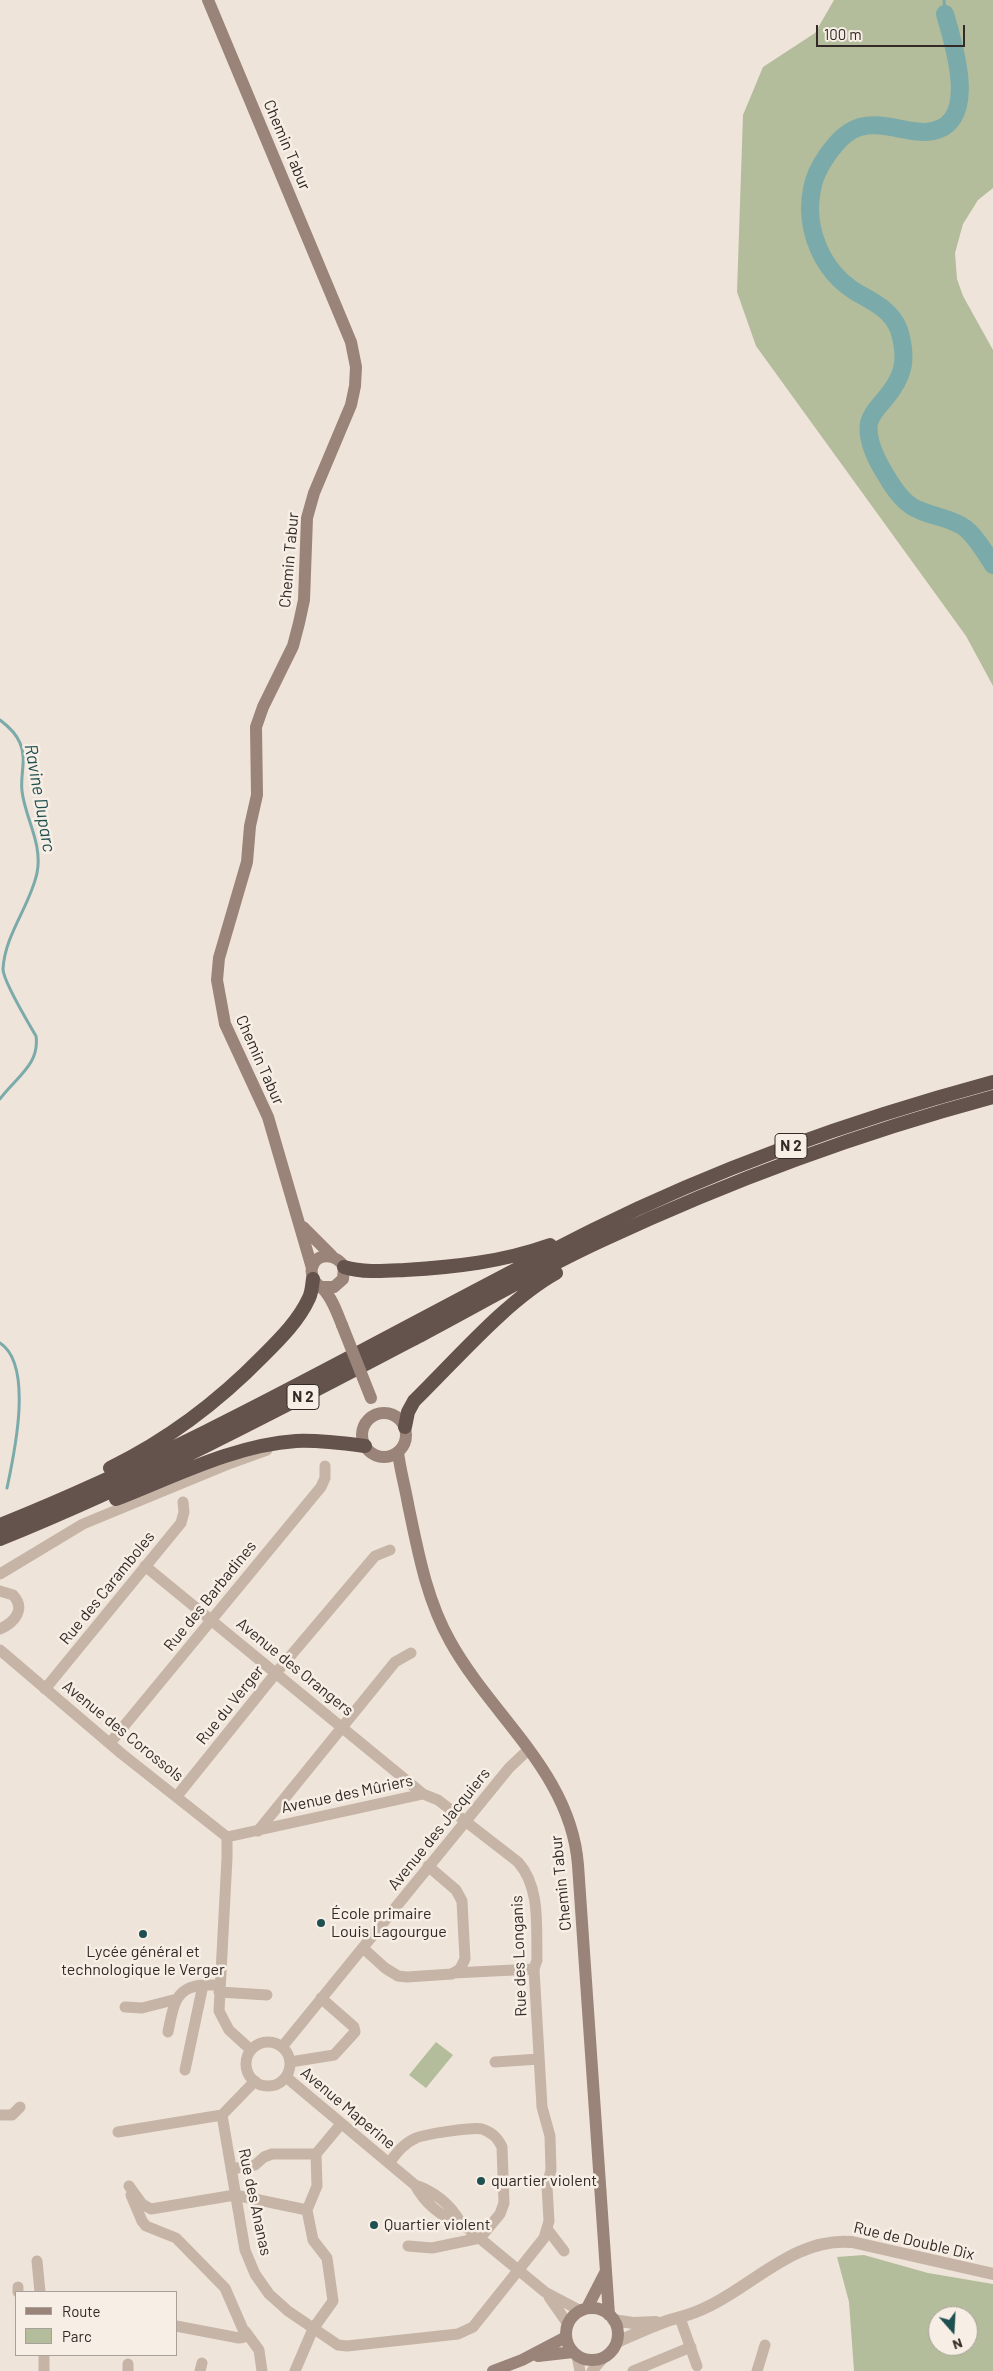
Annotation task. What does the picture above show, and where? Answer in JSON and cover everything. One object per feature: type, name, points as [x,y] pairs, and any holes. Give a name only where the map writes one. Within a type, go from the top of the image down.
[{"type":"highway","name":"N 2","points":[[0,1525],[188,1441],[712,1177],[803,1141],[943,1095],[993,1082]]},
{"type":"highway","name":"N 2","points":[[0,1539],[140,1478],[270,1414],[598,1235],[676,1207],[804,1156],[875,1131],[993,1097]]},
{"type":"highway","points":[[344,1267],[376,1271],[486,1263],[598,1235]]},
{"type":"highway","points":[[405,1427],[408,1412],[414,1401],[532,1289],[578,1261],[598,1235]]},
{"type":"highway","points":[[0,1516],[82,1481],[144,1450],[219,1397],[284,1335],[310,1296],[316,1278]]},
{"type":"highway","points":[[34,1525],[94,1507],[235,1453],[259,1446],[294,1441],[334,1442],[365,1446]]},
{"type":"main road","name":"Chemin Tabur","points":[[208,0],[351,342],[356,367],[351,405],[314,493],[307,518],[304,600],[293,646],[263,707],[256,727],[257,795],[250,826],[247,862],[219,958],[217,980],[225,1024],[268,1117],[288,1191],[316,1278],[336,1310],[378,1415]]},
{"type":"main road","name":"Chemin Tabur","points":[[299,1221],[313,1238],[341,1262],[344,1267],[344,1275],[336,1294],[336,1310]]},
{"type":"main road","points":[[332,1256],[321,1257],[316,1278],[330,1288],[341,1283]]},
{"type":"main road","points":[[378,1415],[395,1416],[405,1427],[405,1441],[393,1454],[376,1456],[365,1446],[362,1432],[364,1425],[378,1415]]},
{"type":"main road","name":"Chemin Tabur","points":[[393,1454],[400,1474],[418,1559],[442,1625],[460,1658],[559,1795],[572,1826],[577,1846],[605,2274],[611,2318]]},
{"type":"main road","points":[[575,2354],[566,2336],[568,2324],[584,2310],[605,2274]]},
{"type":"main road","points":[[493,2371],[522,2360],[550,2353],[575,2354],[588,2360],[604,2357],[617,2342],[617,2331],[611,2318],[602,2311],[584,2310]]},
{"type":"main road","points":[[522,2360],[566,2336]]},
{"type":"street","points":[[0,1574],[83,1524],[231,1463],[294,1441]]},
{"type":"street","name":"Rue des Barbadines","points":[[110,1743],[320,1487],[325,1478],[325,1466]]},
{"type":"street","name":"Rue des Caramboles","points":[[44,1689],[181,1523],[184,1512],[183,1502]]},
{"type":"street","name":"Rue du Verger","points":[[177,1796],[276,1673],[375,1556],[390,1550]]},
{"type":"street","name":"Avenue des Orangers","points":[[145,1566],[423,1794]]},
{"type":"street","points":[[0,1591],[13,1595],[19,1604],[19,1613],[14,1620],[0,1629]]},
{"type":"street","name":"Avenue des Corossols","points":[[0,1650],[44,1689],[227,1837]]},
{"type":"street","points":[[258,1831],[395,1662],[411,1653]]},
{"type":"street","name":"Avenue des Jacquiers","points":[[282,2047],[428,1866],[467,1822],[510,1768],[528,1750]]},
{"type":"street","name":"Avenue des Mûriers","points":[[227,1837],[423,1794],[433,1796],[467,1822]]},
{"type":"street","name":"Rue des Longanis","points":[[467,1822],[518,1862],[529,1877],[535,1899],[537,1960],[534,1969],[542,2107],[550,2136],[552,2170],[547,2186],[548,2230]]},
{"type":"street","points":[[227,1837],[219,2011],[225,2024],[251,2050]]},
{"type":"street","points":[[428,1866],[456,1890],[464,1907],[465,1959],[460,1969],[452,1974]]},
{"type":"street","points":[[363,1948],[385,1968],[398,1976],[408,1977],[534,1969]]},
{"type":"street","points":[[186,2070],[203,1986]]},
{"type":"street","points":[[125,2007],[142,2008],[177,1999],[190,1987],[203,1986],[267,1995]]},
{"type":"street","points":[[290,2062],[334,2055],[355,2032],[354,2027],[321,1998]]},
{"type":"street","points":[[168,2032],[177,1999]]},
{"type":"street","points":[[262,2043],[276,2043],[282,2047],[286,2051],[290,2062],[286,2077],[274,2085],[268,2086],[255,2081],[250,2076],[246,2063],[251,2050],[262,2043]]},
{"type":"street","points":[[496,2062],[539,2059]]},
{"type":"street","name":"Avenue Maperine","points":[[286,2077],[415,2185],[423,2198],[444,2216],[460,2222],[545,2292],[584,2310]]},
{"type":"street","points":[[118,2132],[222,2115],[255,2081]]},
{"type":"street","points":[[0,2115],[12,2116],[20,2107]]},
{"type":"street","name":"Rue des Ananas","points":[[222,2115],[245,2250],[255,2274],[269,2294],[330,2341],[347,2346],[458,2334],[473,2327],[518,2270]]},
{"type":"street","points":[[295,2371],[313,2329],[330,2306],[333,2298],[326,2258],[313,2240],[306,2210],[318,2186],[316,2154],[341,2124]]},
{"type":"street","name":"Avenue Maperine","points":[[389,2163],[414,2138],[426,2135],[480,2128],[498,2138],[502,2146],[504,2203],[500,2214],[480,2238]]},
{"type":"street","points":[[231,2170],[255,2165],[264,2157],[272,2154],[316,2154]]},
{"type":"street","points":[[262,2371],[259,2350],[245,2331],[228,2294],[221,2284],[176,2238],[146,2226],[142,2221],[129,2186],[142,2204],[151,2209],[235,2195],[306,2210]]},
{"type":"street","points":[[518,2270],[544,2238],[548,2230],[564,2251]]},
{"type":"street","points":[[408,2246],[432,2248],[480,2238]]},
{"type":"street","name":"Rue de Double Dix","points":[[611,2318],[633,2323],[666,2321],[680,2318],[716,2302],[785,2259],[813,2247],[840,2241],[993,2274]]},
{"type":"street","points":[[37,2261],[40,2291]]},
{"type":"street","name":"Avenue Maperine","points":[[545,2292],[568,2324]]},
{"type":"street","points":[[680,2318],[697,2366]]},
{"type":"street","name":"Rue de Double Dix","points":[[617,2342],[666,2321]]},
{"type":"street","points":[[178,2326],[242,2338],[245,2331]]},
{"type":"street","points":[[757,2371],[765,2345]]},
{"type":"street","points":[[633,2371],[690,2347]]},
{"type":"street","points":[[575,2354],[580,2371]]},
{"type":"street","points":[[44,2356],[44,2371]]},
{"type":"street","points":[[592,2371],[604,2357]]},
{"type":"green space","points":[[834,0],[993,0],[993,188],[978,200],[963,224],[955,253],[957,279],[963,296],[993,350],[993,686],[966,636],[756,346],[737,292],[743,115],[763,67],[815,33]]},
{"type":"green space","points":[[436,2042],[453,2055],[426,2088],[409,2075]]},
{"type":"green space","points":[[864,2255],[928,2273],[993,2284],[993,2371],[854,2371],[849,2302],[837,2257]]},
{"type":"waterway","points":[[944,0],[945,14]]},
{"type":"waterway","points":[[945,14],[954,45],[960,84],[959,102],[953,117],[943,128],[925,132],[868,125],[855,129],[846,135],[828,154],[816,175],[810,204],[811,219],[813,234],[818,248],[834,273],[856,292],[887,312],[896,323],[902,340],[903,359],[900,375],[891,392],[873,414],[869,423],[869,437],[880,465],[893,487],[905,501],[914,508],[954,522],[965,528],[984,550],[993,565]]},
{"type":"waterway","name":"Ravine Duparc","points":[[0,720],[14,733],[22,749],[22,791],[38,852],[37,873],[34,885],[8,944],[3,969],[22,1013],[36,1036],[36,1046],[30,1063],[0,1099]]},
{"type":"waterway","name":"Ravine Duparc","points":[[0,1343],[10,1354],[16,1370],[19,1390],[17,1433],[7,1488]]},
{"type":"place","name":"École primaire Louis Lagourgue","points":[[321,1923]]},
{"type":"place","name":"Lycée général et technologique le Verger","points":[[143,1934]]},
{"type":"place","name":"quartier violent","points":[[481,2181]]},
{"type":"place","name":"Quartier violent","points":[[374,2225]]}]
